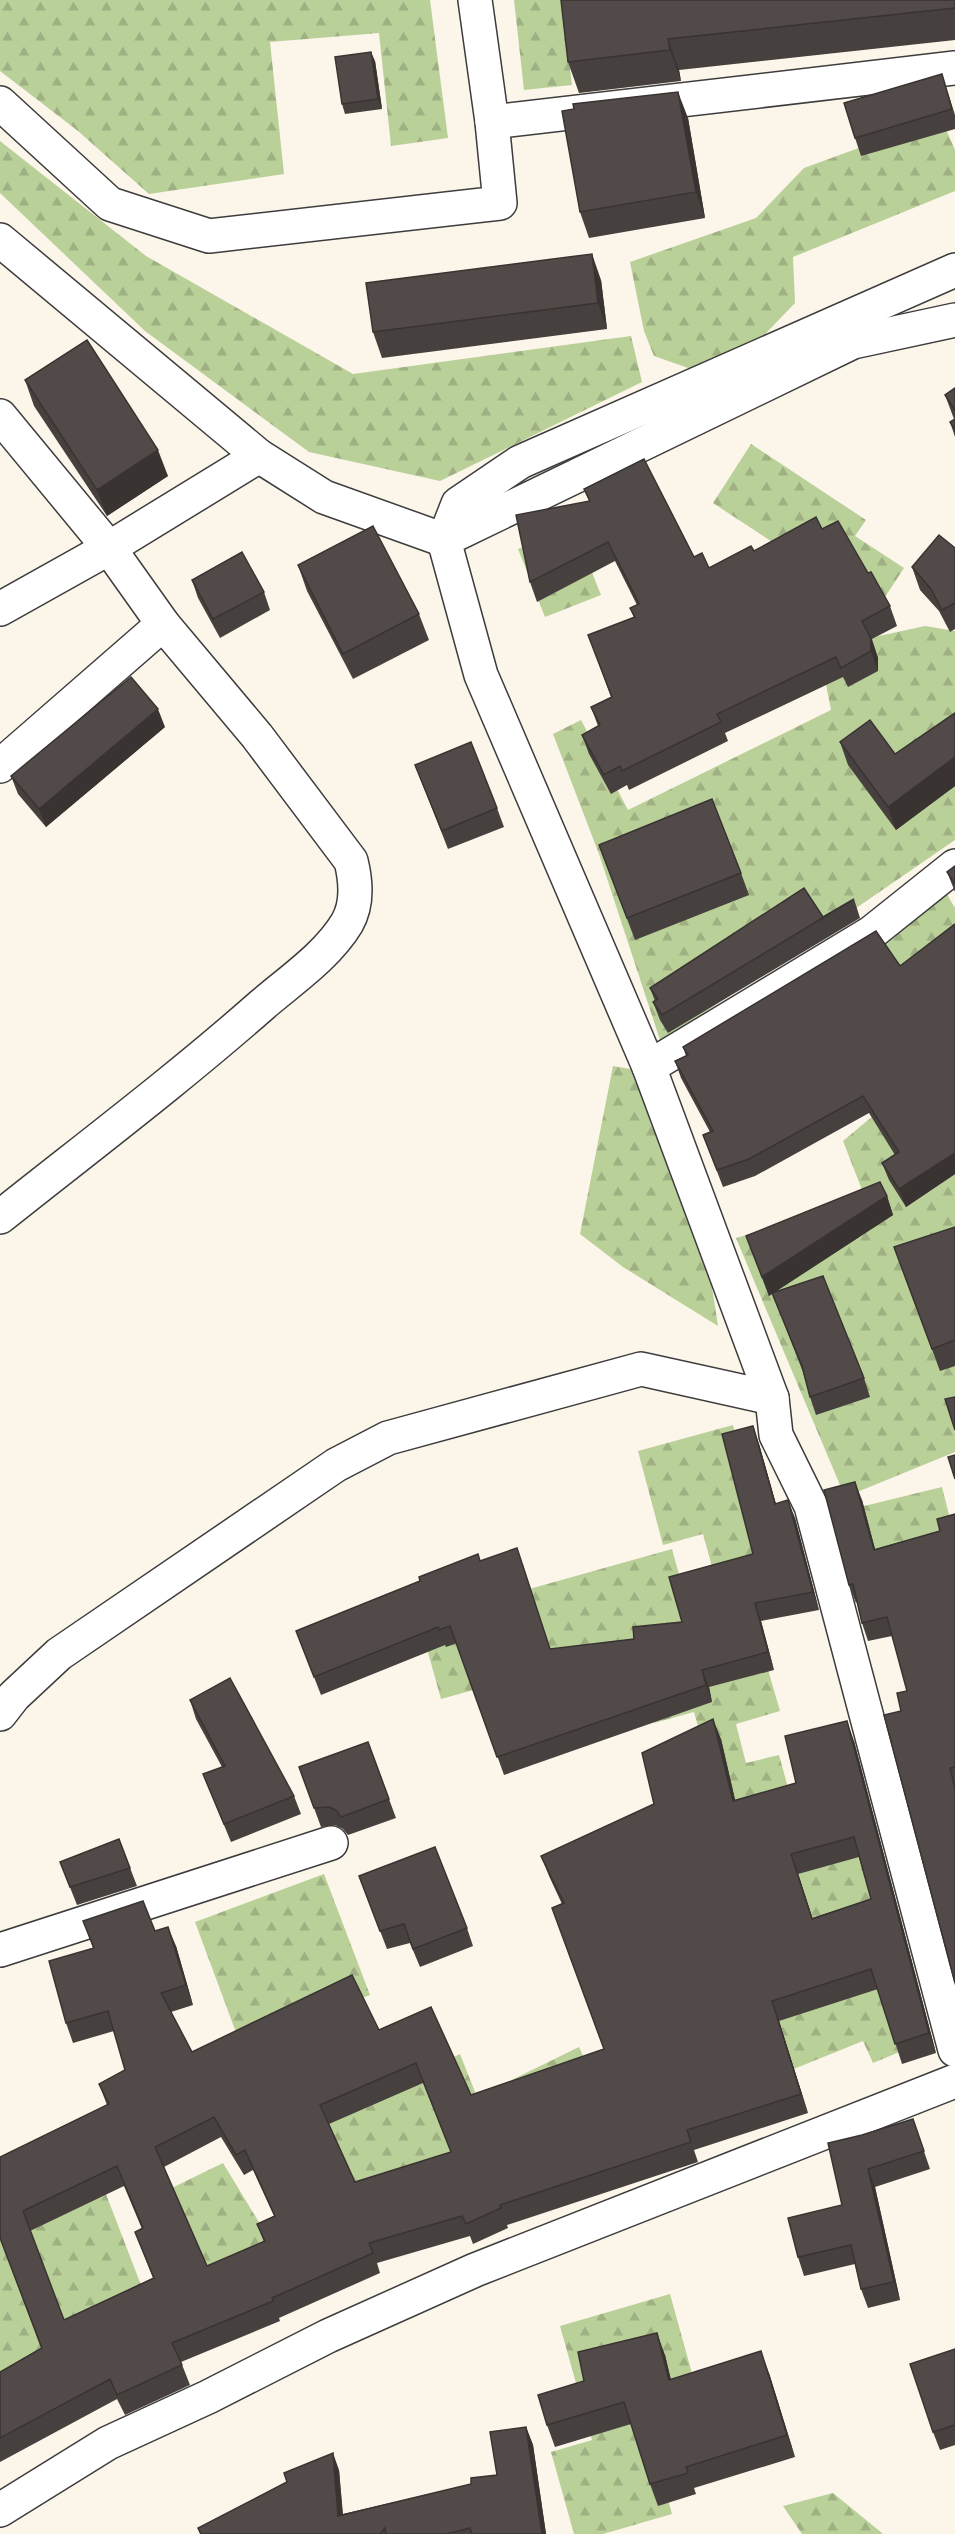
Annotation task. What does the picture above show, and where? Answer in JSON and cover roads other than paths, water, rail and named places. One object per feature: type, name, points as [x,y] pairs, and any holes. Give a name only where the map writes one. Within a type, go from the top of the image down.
[{"type":"lane","points":[[0,103],[110,204],[209,236],[500,203],[492,122],[475,0]]},
{"type":"lane","points":[[492,122],[955,68]]},
{"type":"lane","points":[[0,240],[258,456],[324,497],[444,540],[853,342],[955,320]]},
{"type":"lane","points":[[955,270],[520,462],[458,504],[444,540],[481,675],[649,1067],[772,1398],[776,1435],[811,1506],[955,2050]]},
{"type":"lane","points":[[0,416],[109,548],[162,624],[257,736],[351,861],[356,878],[354,900],[347,922],[325,950],[212,1050],[0,1217]]},
{"type":"lane","points":[[0,609],[109,548],[258,456]]},
{"type":"lane","points":[[0,766],[162,624]]},
{"type":"lane","points":[[649,1067],[871,933],[955,866]]},
{"type":"lane","points":[[0,1714],[14,1696],[59,1654],[336,1465],[388,1438],[641,1369],[772,1398]]},
{"type":"lane","points":[[0,1950],[331,1843]]},
{"type":"lane","points":[[0,2510],[108,2444],[208,2397],[327,2336],[475,2270],[955,2081]]}]
